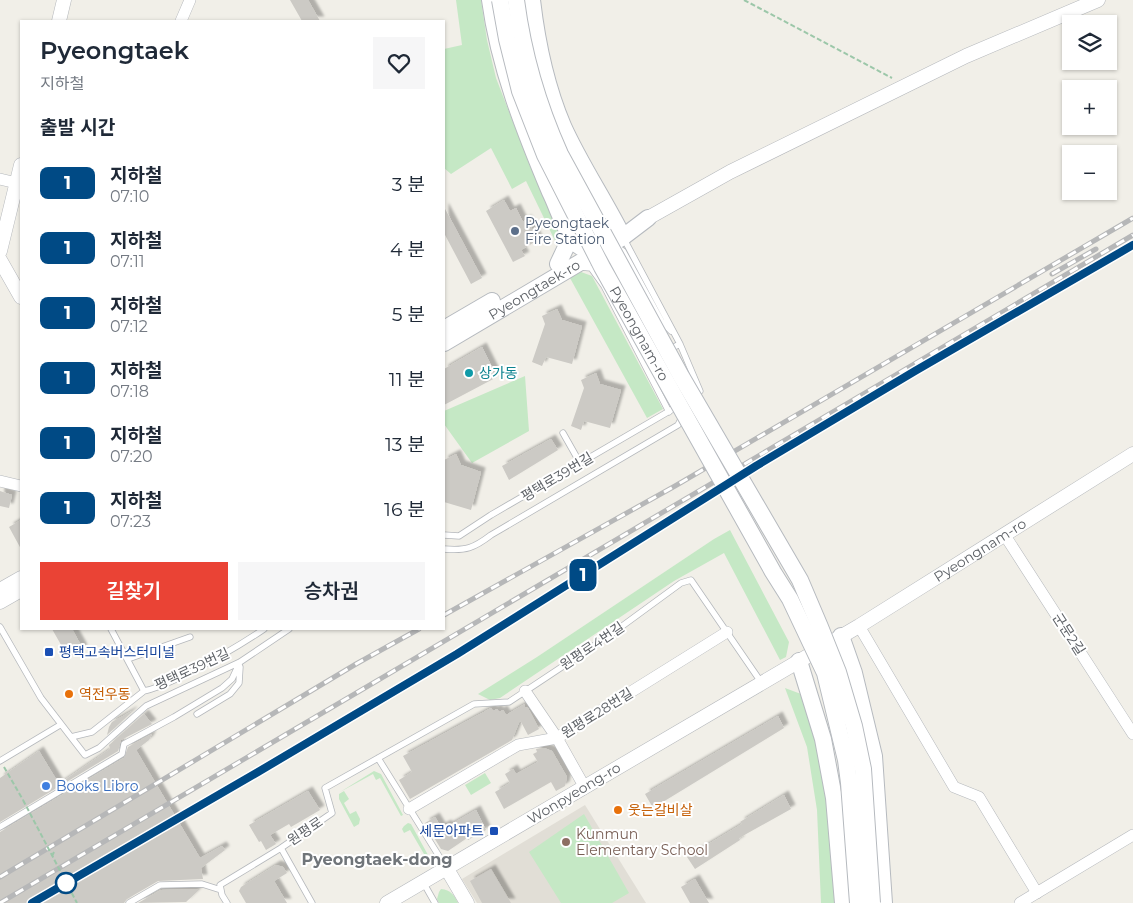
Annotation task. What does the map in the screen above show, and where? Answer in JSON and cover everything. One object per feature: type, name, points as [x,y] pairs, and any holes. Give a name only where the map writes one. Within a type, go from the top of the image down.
[{"type":"main road","points":[[490,0],[493,20],[513,99],[569,234],[577,245],[591,249]]},
{"type":"main road","name":"Pyeongnam-ro","points":[[500,0],[520,91],[545,155],[602,267],[772,572],[790,599],[825,672],[846,760],[858,903]]},
{"type":"main road","name":"Pyeongnam-ro","points":[[516,0],[528,63],[544,118],[560,154],[681,376],[800,580],[838,672],[854,726],[863,769],[872,903]]},
{"type":"main road","points":[[532,0],[544,71],[563,125],[584,168],[623,237]]},
{"type":"main road","name":"Pyeongtaek-ro","points":[[445,342],[591,249],[623,237],[648,218]]},
{"type":"main road","points":[[566,265],[566,247],[569,234]]},
{"type":"main road","name":"Pyeongtaek-ro","points":[[445,328],[566,265]]},
{"type":"main road","points":[[841,636],[854,673],[874,756],[884,903]]},
{"type":"main road","points":[[799,661],[824,739],[834,798],[843,903]]},
{"type":"main road","points":[[809,692],[818,670],[828,663],[842,661],[854,673]]},
{"type":"street","points":[[59,20],[64,0]]},
{"type":"street","points":[[180,20],[190,0]]},
{"type":"street","points":[[648,218],[730,172],[902,87],[966,56],[1098,0]]},
{"type":"street","points":[[0,179],[19,184],[0,251],[20,285]]},
{"type":"street","points":[[0,260],[20,295]]},
{"type":"street","name":"Pyeongnam-ro","points":[[762,683],[859,626],[1133,454]]},
{"type":"street","points":[[0,481],[20,486]]},
{"type":"street","name":"군문2길","points":[[1004,534],[1133,733]]},
{"type":"street","points":[[0,590],[20,579]]},
{"type":"street","points":[[0,602],[20,591]]},
{"type":"street","points":[[859,626],[954,787],[979,797],[1037,893]]},
{"type":"street","name":"원평로28번길","points":[[409,809],[518,745],[557,738],[727,632]]},
{"type":"street","name":"Wonpyeong-ro","points":[[388,903],[762,683]]},
{"type":"street","points":[[525,691],[557,738],[584,786]]},
{"type":"street","points":[[1020,903],[1133,835]]},
{"type":"street","points":[[447,869],[467,903]]},
{"type":"lane","points":[[623,237],[623,251],[662,322],[675,334]]},
{"type":"lane","points":[[623,237],[680,344],[651,359]]},
{"type":"lane","points":[[566,265],[591,268],[604,286],[669,412]]},
{"type":"lane","points":[[445,550],[475,547],[491,534],[678,425],[682,416],[633,328],[616,310]]},
{"type":"lane","name":"평택로39번길","points":[[445,536],[459,536],[669,412],[700,390],[680,344]]},
{"type":"lane","points":[[563,433],[580,463]]},
{"type":"lane","name":"원평로4번길","points":[[378,758],[474,704],[509,702],[610,635],[681,583],[691,580],[762,683]]},
{"type":"lane","points":[[0,627],[41,698],[84,755],[99,748],[146,706],[240,662],[288,630]]},
{"type":"lane","name":"평택로39번길","points":[[112,630],[144,691]]},
{"type":"lane","name":"평택로39번길","points":[[71,737],[92,732],[144,691],[156,689],[217,659],[263,630]]},
{"type":"lane","points":[[128,660],[190,637]]},
{"type":"lane","points":[[197,714],[230,694],[239,683],[240,662]]},
{"type":"lane","points":[[0,827],[122,754],[124,744],[222,688],[232,679],[240,662]]},
{"type":"lane","points":[[1,762],[60,725]]},
{"type":"lane","points":[[378,758],[447,869]]},
{"type":"lane","name":"원평로","points":[[221,890],[220,885],[281,848],[332,813],[325,788],[378,758]]},
{"type":"lane","points":[[281,848],[312,903]]},
{"type":"lane","points":[[423,882],[436,903]]},
{"type":"lane","points":[[129,903],[160,885],[202,884],[221,890],[227,903]]},
{"type":"path","points":[[744,0],[891,76],[902,87]]},
{"type":"path","points":[[1,762],[77,903]]},
{"type":"path","points":[[52,856],[54,852]]},
{"type":"shaded area","name":"Kunmun Elementary School","points":[[585,805],[646,903],[477,903],[462,879]]},
{"type":"green space","points":[[456,0],[481,0],[487,40],[496,78],[530,166],[564,239],[559,249],[526,181],[512,189],[491,148],[451,174],[445,169],[445,49],[462,45]]},
{"type":"green space","points":[[581,272],[592,276],[663,409],[647,418],[570,278]]},
{"type":"green space","points":[[525,376],[529,431],[472,463],[445,425],[445,411]]},
{"type":"green space","points":[[730,530],[789,642],[786,657],[780,660],[724,553],[674,581],[500,698],[490,700],[478,694],[714,539]]},
{"type":"green space","points":[[785,688],[801,694],[822,754],[838,903],[821,903],[817,810],[807,747]]},
{"type":"green space","points":[[374,771],[381,774],[403,815],[401,816],[380,778],[376,780],[373,774],[340,792]]},
{"type":"green space","points":[[485,773],[491,783],[471,795],[465,785]]},
{"type":"green space","points":[[344,791],[349,799],[344,803],[350,814],[356,811],[360,819],[359,824],[354,827],[339,799],[339,794]]},
{"type":"green space","points":[[584,814],[629,893],[612,903],[561,903],[529,852]]},
{"type":"green space","points":[[408,823],[411,824],[428,855],[428,863],[424,865],[420,857],[424,854],[410,830],[404,833],[402,829]]},
{"type":"green space","points":[[441,889],[452,893],[458,903],[439,903],[437,899]]},
{"type":"building","points":[[290,0],[308,0],[319,20],[301,20]]},
{"type":"building","name":"Pyeongtaek Fire Station","points":[[504,200],[510,211],[516,208],[523,222],[527,219],[538,240],[521,250],[525,256],[513,262],[486,211]]},
{"type":"building","points":[[445,209],[482,278],[471,284],[445,235]]},
{"type":"building","points":[[557,309],[562,320],[582,326],[572,364],[546,357],[542,366],[532,362],[545,324],[542,316]]},
{"type":"building","name":"상가동","points":[[482,347],[497,377],[445,404],[445,368]]},
{"type":"building","points":[[596,373],[600,384],[621,390],[610,428],[584,421],[581,430],[571,426],[584,388],[581,380]]},
{"type":"building","points":[[551,439],[558,450],[509,480],[502,466]]},
{"type":"building","points":[[456,454],[461,465],[481,472],[471,510],[445,502],[445,460]]},
{"type":"building","points":[[0,491],[12,495],[9,508],[0,506]]},
{"type":"building","points":[[20,521],[20,547],[9,527]]},
{"type":"building","points":[[53,630],[73,630],[83,649],[68,657]]},
{"type":"building","points":[[525,704],[539,729],[528,735],[520,720],[512,740],[410,799],[399,780],[412,772],[403,756],[491,708],[493,711],[497,709],[499,712],[503,710],[506,715]]},
{"type":"building","points":[[133,711],[107,735],[112,722]]},
{"type":"building","points":[[144,714],[152,724],[121,740],[118,751],[0,822],[0,778],[39,751],[59,784],[110,749],[109,745]]},
{"type":"building","points":[[778,716],[784,728],[653,808],[645,794]]},
{"type":"building","points":[[152,734],[149,740],[136,750],[200,858],[222,846],[225,850],[201,868],[203,879],[158,881],[127,899],[124,903],[0,903],[0,832],[124,758],[128,747]]},
{"type":"building","points":[[544,748],[552,751],[567,777],[565,786],[556,791],[551,782],[504,809],[495,792],[510,783],[505,774],[513,769],[516,774],[538,762],[533,754],[537,752],[536,749]]},
{"type":"building","points":[[308,791],[320,810],[291,827],[289,824],[270,835],[276,844],[266,850],[249,825]]},
{"type":"building","points":[[784,795],[791,809],[739,838],[740,840],[695,869],[687,857],[742,824],[740,822]]},
{"type":"building","points":[[476,810],[486,830],[468,840],[467,838],[448,851],[441,849],[425,823],[435,817],[441,827],[447,824],[448,826]]},
{"type":"building","points":[[276,865],[283,867],[287,873],[274,881],[287,903],[246,903],[239,891],[241,887]]},
{"type":"building","points":[[491,869],[511,903],[482,903],[470,881]]},
{"type":"building","points":[[695,879],[709,903],[690,903],[681,887]]},
{"type":"building","points":[[200,889],[186,902],[138,903],[161,890]]},
{"type":"railway","points":[[445,614],[675,486],[1133,218]]},
{"type":"railway","points":[[0,903],[1133,235]]},
{"type":"railway","points":[[1001,322],[1133,245]]},
{"type":"railway","points":[[1052,274],[1096,249]]},
{"type":"railway","points":[[32,903],[253,776],[418,678],[764,461]]},
{"type":"railway","points":[[0,877],[356,664],[417,630]]},
{"type":"metro line","name":"1","points":[[32,903],[457,654],[756,466],[915,371],[1133,245]]},
{"type":"place","name":"Pyeongtaek Fire Station","points":[[515,231]]},
{"type":"place","name":"상가동","points":[[469,373]]},
{"type":"place","name":"평택고속버스터미널","points":[[49,652]]},
{"type":"place","name":"역전우동","points":[[69,694]]},
{"type":"place","name":"Books Libro","points":[[46,786]]},
{"type":"place","name":"웃는갈비살","points":[[618,810]]},
{"type":"place","name":"세문아파트","points":[[494,831]]},
{"type":"place","name":"Kunmun Elementary School","points":[[566,842]]},
{"type":"district","name":"Pyeongtaek-dong","points":[[377,859]]}]
